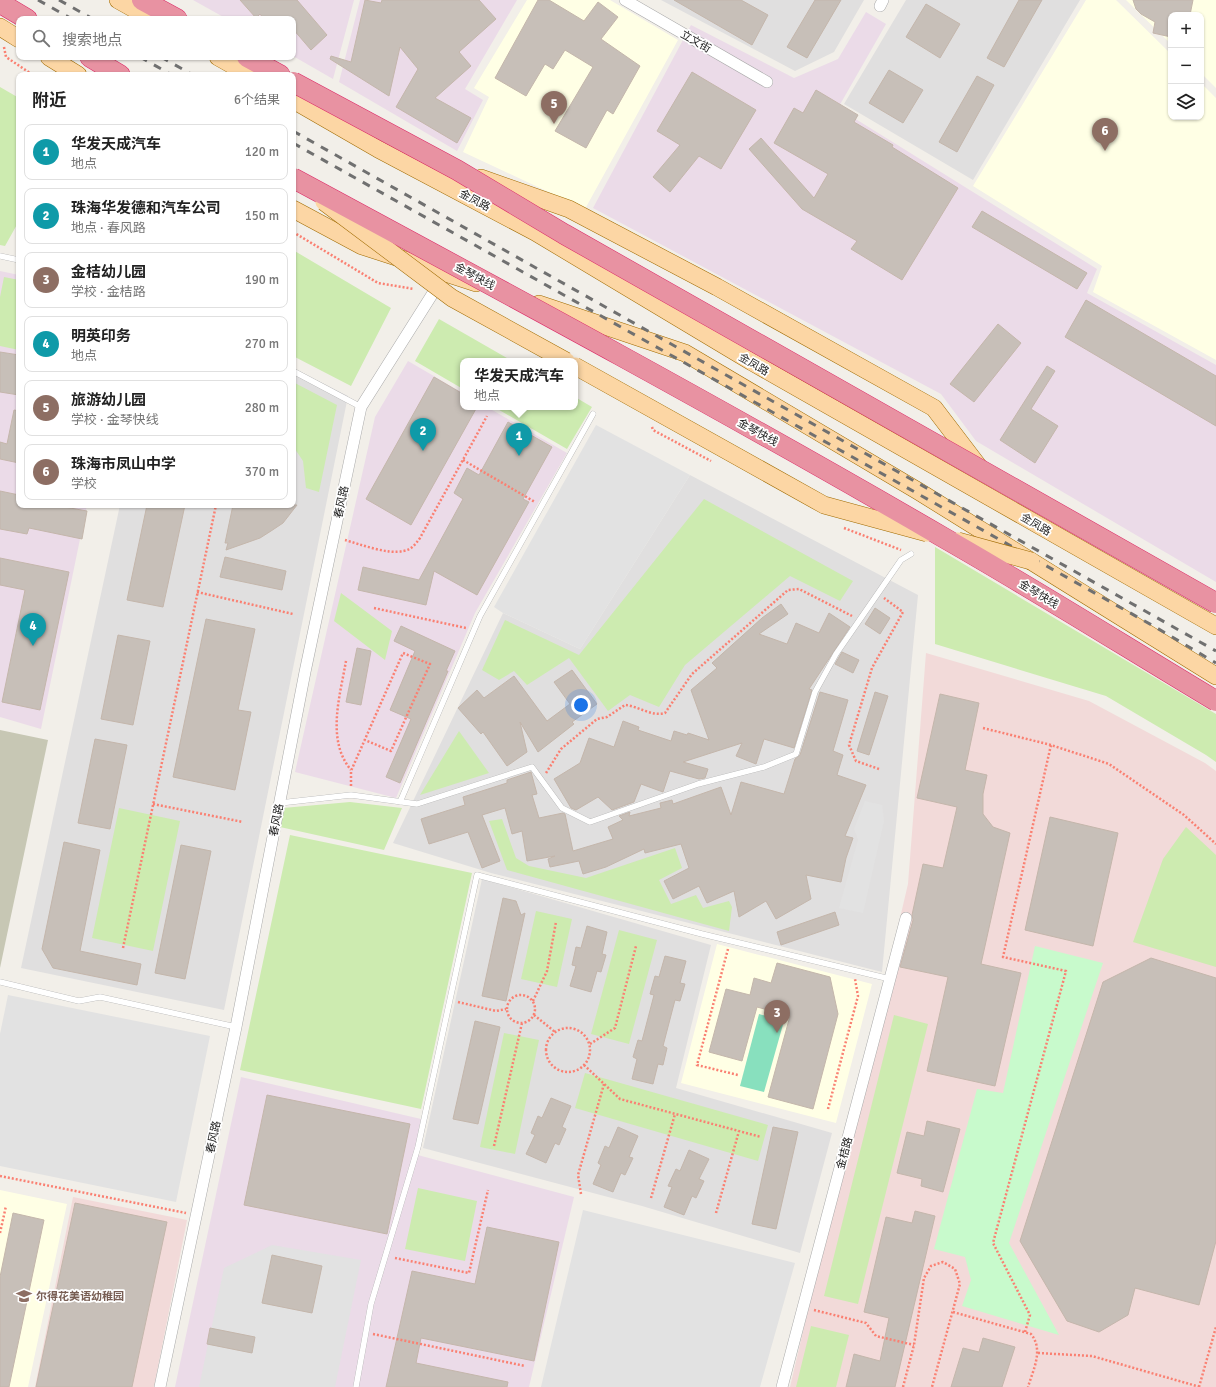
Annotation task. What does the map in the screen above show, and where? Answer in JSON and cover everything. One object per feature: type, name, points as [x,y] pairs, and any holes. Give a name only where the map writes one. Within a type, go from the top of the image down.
[{"type":"highway","points":[[142,0],[171,16]]},
{"type":"highway","points":[[0,3],[22,16]]},
{"type":"highway","points":[[95,60],[115,72]]},
{"type":"highway","points":[[252,60],[274,72]]},
{"type":"highway","points":[[296,84],[457,170],[564,234],[1216,603]]},
{"type":"highway","name":"金琴快线","points":[[296,181],[556,320],[834,475],[948,540],[1216,701]]},
{"type":"main road","points":[[118,0],[147,16]]},
{"type":"main road","points":[[0,27],[16,37]]},
{"type":"main road","points":[[54,60],[73,72]]},
{"type":"main road","points":[[223,60],[245,72]]},
{"type":"main road","name":"金凤路","points":[[296,102],[378,149],[534,232],[752,362],[1216,626]]},
{"type":"main road","points":[[457,170],[569,209],[724,291],[934,408],[1010,509]]},
{"type":"main road","points":[[296,181],[452,298],[561,358]]},
{"type":"main road","points":[[296,211],[362,246],[685,353],[918,491],[1216,676]]},
{"type":"main road","points":[[578,368],[824,505],[1031,561]]},
{"type":"street","name":"立文街","points":[[626,0],[767,82]]},
{"type":"street","name":"春风路","points":[[160,1387],[236,1027],[280,803],[361,408],[445,273]]},
{"type":"street","name":"金桔路","points":[[782,1387],[906,918]]},
{"type":"lane","points":[[0,256],[16,259]]},
{"type":"lane","points":[[296,373],[361,408]]},
{"type":"lane","points":[[400,802],[474,629],[593,414]]},
{"type":"lane","points":[[280,803],[351,796],[417,804],[532,767],[562,808],[590,822],[698,784],[764,767],[796,754],[815,692],[836,654],[900,560],[911,554]]},
{"type":"lane","points":[[356,1387],[371,1304],[418,1147],[477,875],[730,941],[890,979]]},
{"type":"lane","points":[[0,982],[79,1001],[100,998],[236,1027]]},
{"type":"path","points":[[0,27],[6,57],[29,72]]},
{"type":"path","points":[[334,537],[393,552],[403,552],[413,547],[420,538],[487,416]]},
{"type":"path","points":[[463,460],[542,506]]},
{"type":"path","points":[[123,948],[215,508]]},
{"type":"path","points":[[542,780],[561,749],[597,719],[607,718],[625,705],[635,706],[651,713],[665,713],[692,674],[788,590],[799,589],[860,620]]},
{"type":"path","points":[[197,592],[293,614]]},
{"type":"path","points":[[878,594],[903,612],[872,668],[849,745],[856,761],[879,769]]},
{"type":"path","points":[[374,608],[474,629]]},
{"type":"path","points":[[351,796],[351,771],[364,740],[403,653],[430,664],[390,751],[364,740]]},
{"type":"path","points":[[346,661],[336,715],[339,746],[345,763],[351,771]]},
{"type":"path","points":[[983,728],[1051,745],[1109,764],[1184,815],[1216,844]]},
{"type":"path","points":[[1025,1332],[1030,1316],[992,1243],[1066,971],[1003,957],[1051,745]]},
{"type":"path","points":[[153,804],[243,822]]},
{"type":"path","points":[[533,1001],[526,995],[517,995],[509,1000],[506,1009],[509,1018],[522,1024],[527,1022],[534,1015],[535,1011],[533,1001],[547,971],[556,922]]},
{"type":"path","points":[[730,941],[697,1065],[738,1075]]},
{"type":"path","points":[[590,1044],[615,1028],[636,946]]},
{"type":"path","points":[[828,1109],[858,996],[853,971]]},
{"type":"path","points":[[450,1001],[496,1011],[506,1009]]},
{"type":"path","points":[[534,1015],[555,1032]]},
{"type":"path","points":[[494,1146],[522,1024]]},
{"type":"path","points":[[568,1028],[576,1029],[582,1032],[590,1044],[588,1059],[584,1065],[571,1072],[564,1072],[552,1064],[548,1058],[547,1044],[555,1032],[568,1028]]},
{"type":"path","points":[[584,1065],[620,1099],[761,1137]]},
{"type":"path","points":[[580,1194],[578,1175],[604,1084]]},
{"type":"path","points":[[651,1198],[675,1114]]},
{"type":"path","points":[[716,1213],[739,1131]]},
{"type":"path","points":[[0,1176],[196,1215]]},
{"type":"path","points":[[386,1256],[469,1273],[488,1190]]},
{"type":"path","points":[[0,1233],[6,1206]]},
{"type":"path","points":[[903,1387],[914,1345],[924,1278],[931,1266],[943,1262],[950,1264],[955,1269],[959,1276],[960,1284],[932,1387]]},
{"type":"path","points":[[803,1308],[866,1323],[876,1336],[914,1345]]},
{"type":"path","points":[[953,1312],[1025,1332],[1035,1339],[1038,1345],[1038,1353],[1028,1387]]},
{"type":"path","points":[[1038,1353],[1092,1356],[1200,1387],[1216,1327]]},
{"type":"path","points":[[366,1333],[525,1366]]},
{"type":"shaded area","points":[[193,0],[354,0],[333,79],[296,58],[296,16],[222,16]]},
{"type":"shaded area","points":[[360,0],[517,0],[465,89],[483,100],[457,151],[339,82]]},
{"type":"shaded area","points":[[527,0],[610,0],[678,40],[585,209],[463,152],[489,97],[474,88]]},
{"type":"shaded area","points":[[661,0],[864,0],[834,52],[795,71]]},
{"type":"shaded area","points":[[906,0],[1080,0],[973,180],[844,104]]},
{"type":"shaded area","points":[[1086,0],[1116,0],[1168,51],[1168,120],[1204,120],[1204,86],[1216,98],[1216,360],[1093,292],[1102,266],[973,186]]},
{"type":"shaded area","points":[[1126,0],[1216,0],[1216,88],[1204,76],[1204,12],[1168,12],[1168,41]]},
{"type":"shaded area","points":[[866,12],[886,24],[838,108],[1097,269],[1087,293],[1216,365],[1216,582],[976,441],[941,394],[593,208],[691,25],[794,78],[838,59]]},
{"type":"shaded area","points":[[0,271],[16,274],[16,508],[86,508],[41,729],[0,717]]},
{"type":"shaded area","points":[[408,361],[460,391],[460,410],[492,410],[567,453],[475,613],[396,798],[295,772],[375,417]]},
{"type":"shaded area","points":[[296,370],[348,396],[224,1010],[21,968],[119,508],[296,508]]},
{"type":"shaded area","points":[[596,425],[690,475],[580,649],[503,613],[494,607]]},
{"type":"shaded area","points":[[690,475],[918,595],[882,972],[491,873],[393,843],[503,613],[580,649]]},
{"type":"shaded area","points":[[926,653],[1089,701],[1205,763],[1216,771],[1216,1387],[790,1387],[908,884]]},
{"type":"shaded area","points":[[0,730],[48,740],[0,968]]},
{"type":"shaded area","points":[[865,801],[882,805],[884,821],[863,913],[839,908],[858,840],[854,829]]},
{"type":"shaded area","points":[[482,879],[711,945],[676,1088],[832,1133],[800,1253],[642,1206],[423,1148]]},
{"type":"shaded area","points":[[717,944],[872,984],[836,1123],[681,1083]]},
{"type":"shaded area","points":[[8,995],[210,1036],[176,1202],[0,1166],[0,1034]]},
{"type":"shaded area","points":[[241,1077],[421,1119],[414,1154],[574,1197],[529,1387],[175,1387]]},
{"type":"shaded area","name":"尔得花美语幼稚园","points":[[0,1190],[67,1204],[28,1387],[0,1387]]},
{"type":"shaded area","points":[[73,1197],[187,1220],[154,1387],[35,1387]]},
{"type":"shaded area","points":[[583,1210],[795,1263],[760,1387],[541,1387]]},
{"type":"shaded area","points":[[272,1245],[361,1260],[335,1387],[199,1387],[224,1268]]},
{"type":"green space","points":[[0,87],[16,96],[16,226],[5,246],[0,245]]},
{"type":"green space","points":[[296,252],[391,308],[351,386],[296,358]]},
{"type":"green space","points":[[4,277],[16,279],[16,349],[0,346],[0,297]]},
{"type":"green space","points":[[439,319],[507,358],[460,358],[460,387],[415,361]]},
{"type":"green space","points":[[296,384],[337,405],[319,492],[306,488],[303,461],[296,450]]},
{"type":"green space","points":[[578,399],[592,407],[567,449],[499,410],[578,410]]},
{"type":"green space","points":[[704,499],[853,581],[840,601],[790,576],[685,665],[659,707],[630,695],[608,711],[569,658],[527,685],[514,671],[499,680],[482,670],[505,620],[579,655]]},
{"type":"green space","points":[[935,547],[1216,714],[1216,762],[1106,696],[935,644]]},
{"type":"green space","points":[[341,593],[392,631],[385,660],[334,621]]},
{"type":"green space","points":[[459,731],[489,773],[420,795]]},
{"type":"green space","points":[[350,802],[402,808],[384,850],[280,827],[283,808]]},
{"type":"green space","points":[[119,808],[180,821],[153,951],[92,938]]},
{"type":"green space","points":[[502,819],[516,858],[529,866],[586,878],[675,848],[682,868],[659,880],[671,904],[696,895],[703,908],[729,901],[732,907],[729,931],[507,870],[489,821]]},
{"type":"green space","points":[[1186,827],[1216,855],[1216,967],[1133,942],[1163,859]]},
{"type":"green space","points":[[290,835],[472,873],[421,1109],[240,1070]]},
{"type":"green space","points":[[536,911],[572,919],[557,987],[521,979]]},
{"type":"green space","points":[[619,930],[657,940],[629,1044],[591,1034]]},
{"type":"green space","points":[[1035,946],[1103,963],[1009,1243],[1059,1335],[962,1306],[971,1280],[965,1257],[934,1249],[977,1089],[1003,1093]]},
{"type":"green space","points":[[759,1014],[784,1021],[764,1092],[740,1086]]},
{"type":"green space","points":[[894,1015],[928,1024],[858,1304],[824,1296]]},
{"type":"green space","points":[[504,1033],[539,1040],[515,1154],[480,1147]]},
{"type":"green space","points":[[585,1073],[768,1125],[758,1161],[575,1108]]},
{"type":"green space","points":[[418,1188],[477,1201],[465,1261],[405,1249]]},
{"type":"green space","points":[[811,1326],[849,1335],[836,1387],[796,1387]]},
{"type":"building","points":[[240,0],[297,0],[327,35],[311,50],[296,32],[296,16],[262,16],[260,14],[258,16],[254,16]]},
{"type":"building","points":[[365,0],[381,3],[382,0],[479,0],[496,19],[459,52],[471,66],[435,98],[471,118],[457,143],[396,107],[418,69],[400,47],[389,96],[330,59],[331,56],[351,62]]},
{"type":"building","points":[[538,0],[549,0],[584,21],[598,2],[618,17],[601,39],[640,66],[613,114],[607,110],[586,148],[555,131],[593,67],[565,50],[553,69],[545,64],[526,96],[495,78]]},
{"type":"building","points":[[674,0],[741,0],[768,15],[752,45]]},
{"type":"building","points":[[815,0],[841,0],[807,58],[787,47]]},
{"type":"building","points":[[1019,0],[1042,0],[1004,67],[987,58]]},
{"type":"building","points":[[1133,0],[1193,0],[1191,12],[1168,12],[1168,36],[1153,33],[1155,22],[1141,14],[1136,9]]},
{"type":"building","points":[[926,4],[960,24],[940,58],[906,37]]},
{"type":"building","points":[[889,70],[923,90],[903,123],[869,103]]},
{"type":"building","points":[[692,72],[756,110],[721,169],[699,156],[670,192],[653,177],[680,145],[657,131]]},
{"type":"building","points":[[977,76],[994,85],[957,152],[939,142]]},
{"type":"building","points":[[816,90],[858,115],[854,122],[893,145],[892,147],[958,188],[902,280],[851,249],[857,241],[802,209],[749,149],[761,138],[814,198],[828,174],[774,143],[794,108],[803,113]]},
{"type":"building","points":[[982,211],[1087,273],[1077,289],[972,227]]},
{"type":"building","points":[[1086,300],[1216,376],[1216,426],[1065,337]]},
{"type":"building","points":[[998,324],[1021,343],[974,402],[950,384]]},
{"type":"building","points":[[0,352],[16,355],[16,395],[0,392]]},
{"type":"building","points":[[1047,366],[1055,371],[1031,409],[1058,426],[1035,463],[1000,440]]},
{"type":"building","points":[[434,377],[460,392],[460,410],[475,410],[411,525],[366,499]]},
{"type":"building","points":[[14,410],[16,410],[16,462],[0,459],[0,442],[7,444]]},
{"type":"building","points":[[508,422],[552,447],[523,499],[529,502],[477,595],[434,571],[426,605],[358,590],[363,567],[419,580],[463,499],[454,493],[467,468],[479,475]]},
{"type":"building","points":[[0,491],[16,494],[16,508],[70,508],[87,511],[82,539],[29,528],[27,534],[0,529]]},
{"type":"building","points":[[146,508],[184,508],[163,607],[127,600]]},
{"type":"building","points":[[232,508],[295,508],[283,523],[260,538],[226,550],[228,543],[225,543]]},
{"type":"building","points":[[225,557],[286,571],[282,590],[220,577]]},
{"type":"building","points":[[0,558],[69,572],[40,710],[2,702],[25,590],[0,585]]},
{"type":"building","points":[[781,604],[788,614],[759,634],[787,644],[796,623],[819,633],[829,613],[850,627],[809,689],[812,690],[794,748],[764,739],[756,764],[736,756],[742,743],[683,762],[708,769],[705,778],[699,779],[670,771],[663,792],[641,784],[634,802],[612,810],[598,797],[576,810],[571,808],[554,779],[580,763],[589,738],[614,747],[623,721],[639,727],[638,730],[671,741],[674,731],[687,735],[688,733],[709,740],[691,690],[717,668],[712,663],[762,618]]},
{"type":"building","points":[[875,608],[890,618],[880,634],[865,624]]},
{"type":"building","points":[[206,619],[255,629],[238,710],[251,712],[235,790],[173,777]]},
{"type":"building","points":[[401,626],[455,651],[446,671],[448,671],[400,783],[386,777],[411,719],[390,710],[415,651],[394,641]]},
{"type":"building","points":[[118,635],[150,641],[133,725],[101,719]]},
{"type":"building","points":[[357,648],[371,651],[361,705],[346,702]]},
{"type":"building","points":[[842,652],[859,660],[853,673],[835,664]]},
{"type":"building","points":[[572,670],[597,704],[572,722],[574,724],[538,752],[520,722],[527,752],[507,766],[483,732],[481,734],[458,708],[477,690],[484,698],[514,676],[547,721],[570,704],[554,682]]},
{"type":"building","points":[[820,692],[848,700],[833,751],[843,755],[837,775],[866,785],[845,836],[853,838],[846,858],[841,882],[806,875],[811,899],[776,919],[766,901],[739,917],[734,891],[707,903],[699,886],[673,899],[664,881],[689,868],[681,844],[645,853],[644,849],[606,867],[583,874],[579,861],[550,867],[548,859],[555,856],[527,861],[522,831],[512,834],[505,808],[482,815],[500,861],[482,868],[468,832],[429,844],[421,819],[465,805],[463,797],[507,783],[507,780],[531,772],[537,794],[532,795],[539,818],[563,813],[565,814],[573,851],[613,839],[608,827],[623,820],[619,816],[630,812],[629,816],[661,808],[660,803],[672,800],[673,804],[721,787],[731,815],[741,782],[784,794],[795,759],[800,755]]},
{"type":"building","points":[[875,692],[888,696],[869,755],[857,751]]},
{"type":"building","points":[[940,694],[979,703],[965,770],[987,775],[983,794],[983,814],[993,827],[1010,833],[981,964],[1021,973],[995,1086],[927,1071],[948,977],[900,967],[913,920],[912,915],[923,864],[943,868],[957,807],[917,798]]},
{"type":"building","points":[[95,739],[127,745],[110,829],[78,823]]},
{"type":"building","points":[[1050,817],[1118,833],[1093,946],[1025,930]]},
{"type":"building","points":[[64,842],[100,850],[80,951],[141,964],[137,985],[53,968],[42,949]]},
{"type":"building","points":[[181,845],[211,851],[185,979],[155,973]]},
{"type":"building","points":[[503,898],[516,901],[521,915],[525,913],[506,1001],[482,996]]},
{"type":"building","points":[[835,912],[839,925],[781,945],[777,932]]},
{"type":"building","points":[[587,926],[607,932],[602,954],[606,955],[601,972],[597,971],[591,992],[570,986],[576,966],[572,965],[576,947],[581,948]]},
{"type":"building","points":[[665,956],[686,961],[680,983],[685,984],[680,1001],[675,1000],[663,1046],[667,1048],[663,1065],[658,1064],[653,1084],[632,1079],[637,1059],[633,1057],[638,1040],[642,1041],[654,995],[650,994],[655,976],[659,977]]},
{"type":"building","points":[[1151,958],[1216,978],[1216,1241],[1199,1305],[1135,1288],[1128,1315],[1099,1332],[1067,1321],[1020,1241],[1103,982]]},
{"type":"building","points":[[777,963],[830,977],[838,1014],[813,1109],[768,1097],[790,1016],[757,1007],[742,1061],[709,1052],[726,989],[750,995],[754,978],[771,983]]},
{"type":"building","points":[[475,1021],[500,1027],[478,1124],[453,1119]]},
{"type":"building","points":[[267,1095],[410,1124],[387,1234],[244,1205]]},
{"type":"building","points":[[551,1098],[571,1106],[562,1127],[566,1129],[559,1145],[555,1143],[546,1163],[526,1154],[535,1135],[531,1133],[538,1116],[542,1118]]},
{"type":"building","points":[[927,1121],[960,1129],[943,1192],[921,1186],[922,1179],[897,1173],[907,1132],[924,1136]]},
{"type":"building","points":[[618,1127],[638,1136],[629,1157],[633,1158],[625,1175],[621,1173],[613,1192],[593,1184],[601,1165],[598,1163],[605,1146],[609,1148]]},
{"type":"building","points":[[773,1127],[798,1132],[776,1229],[752,1224]]},
{"type":"building","points":[[689,1150],[709,1159],[699,1179],[704,1181],[696,1198],[692,1196],[684,1215],[664,1207],[672,1187],[668,1186],[676,1169],[680,1171]]},
{"type":"building","points":[[75,1203],[167,1222],[132,1387],[36,1387]]},
{"type":"building","points":[[915,1211],[935,1216],[895,1387],[846,1387],[854,1354],[880,1361],[889,1318],[864,1312],[886,1217],[912,1223]]},
{"type":"building","points":[[13,1213],[44,1220],[9,1387],[0,1387],[0,1277]]},
{"type":"building","points":[[487,1227],[559,1242],[534,1361],[421,1338],[416,1363],[508,1382],[507,1387],[386,1387],[412,1271],[475,1284]]},
{"type":"building","points":[[272,1255],[322,1266],[312,1313],[262,1303]]},
{"type":"building","points":[[210,1328],[255,1337],[252,1353],[207,1344]]},
{"type":"building","points":[[983,1338],[1015,1347],[1002,1387],[951,1387],[963,1348],[979,1352]]},
{"type":"railway","points":[[38,0],[67,16]]},
{"type":"railway","points":[[59,0],[88,16]]},
{"type":"railway","points":[[145,60],[167,72]]},
{"type":"railway","points":[[166,60],[188,72]]},
{"type":"railway","points":[[296,133],[1216,651]]},
{"type":"railway","points":[[296,145],[1157,628],[1216,663]]},
{"type":"place","name":"旅游幼儿园","points":[[554,124]]},
{"type":"place","name":"珠海市凤山中学","points":[[1105,151]]},
{"type":"place","name":"珠海华发德和汽车公司","points":[[423,451]]},
{"type":"place","name":"华发天成汽车","points":[[519,456]]},
{"type":"place","name":"明英印务","points":[[33,646]]},
{"type":"place","name":"金桔幼儿园","points":[[777,1033]]},
{"type":"place","name":"尔得花美语幼稚园","points":[[24,1296]]}]
